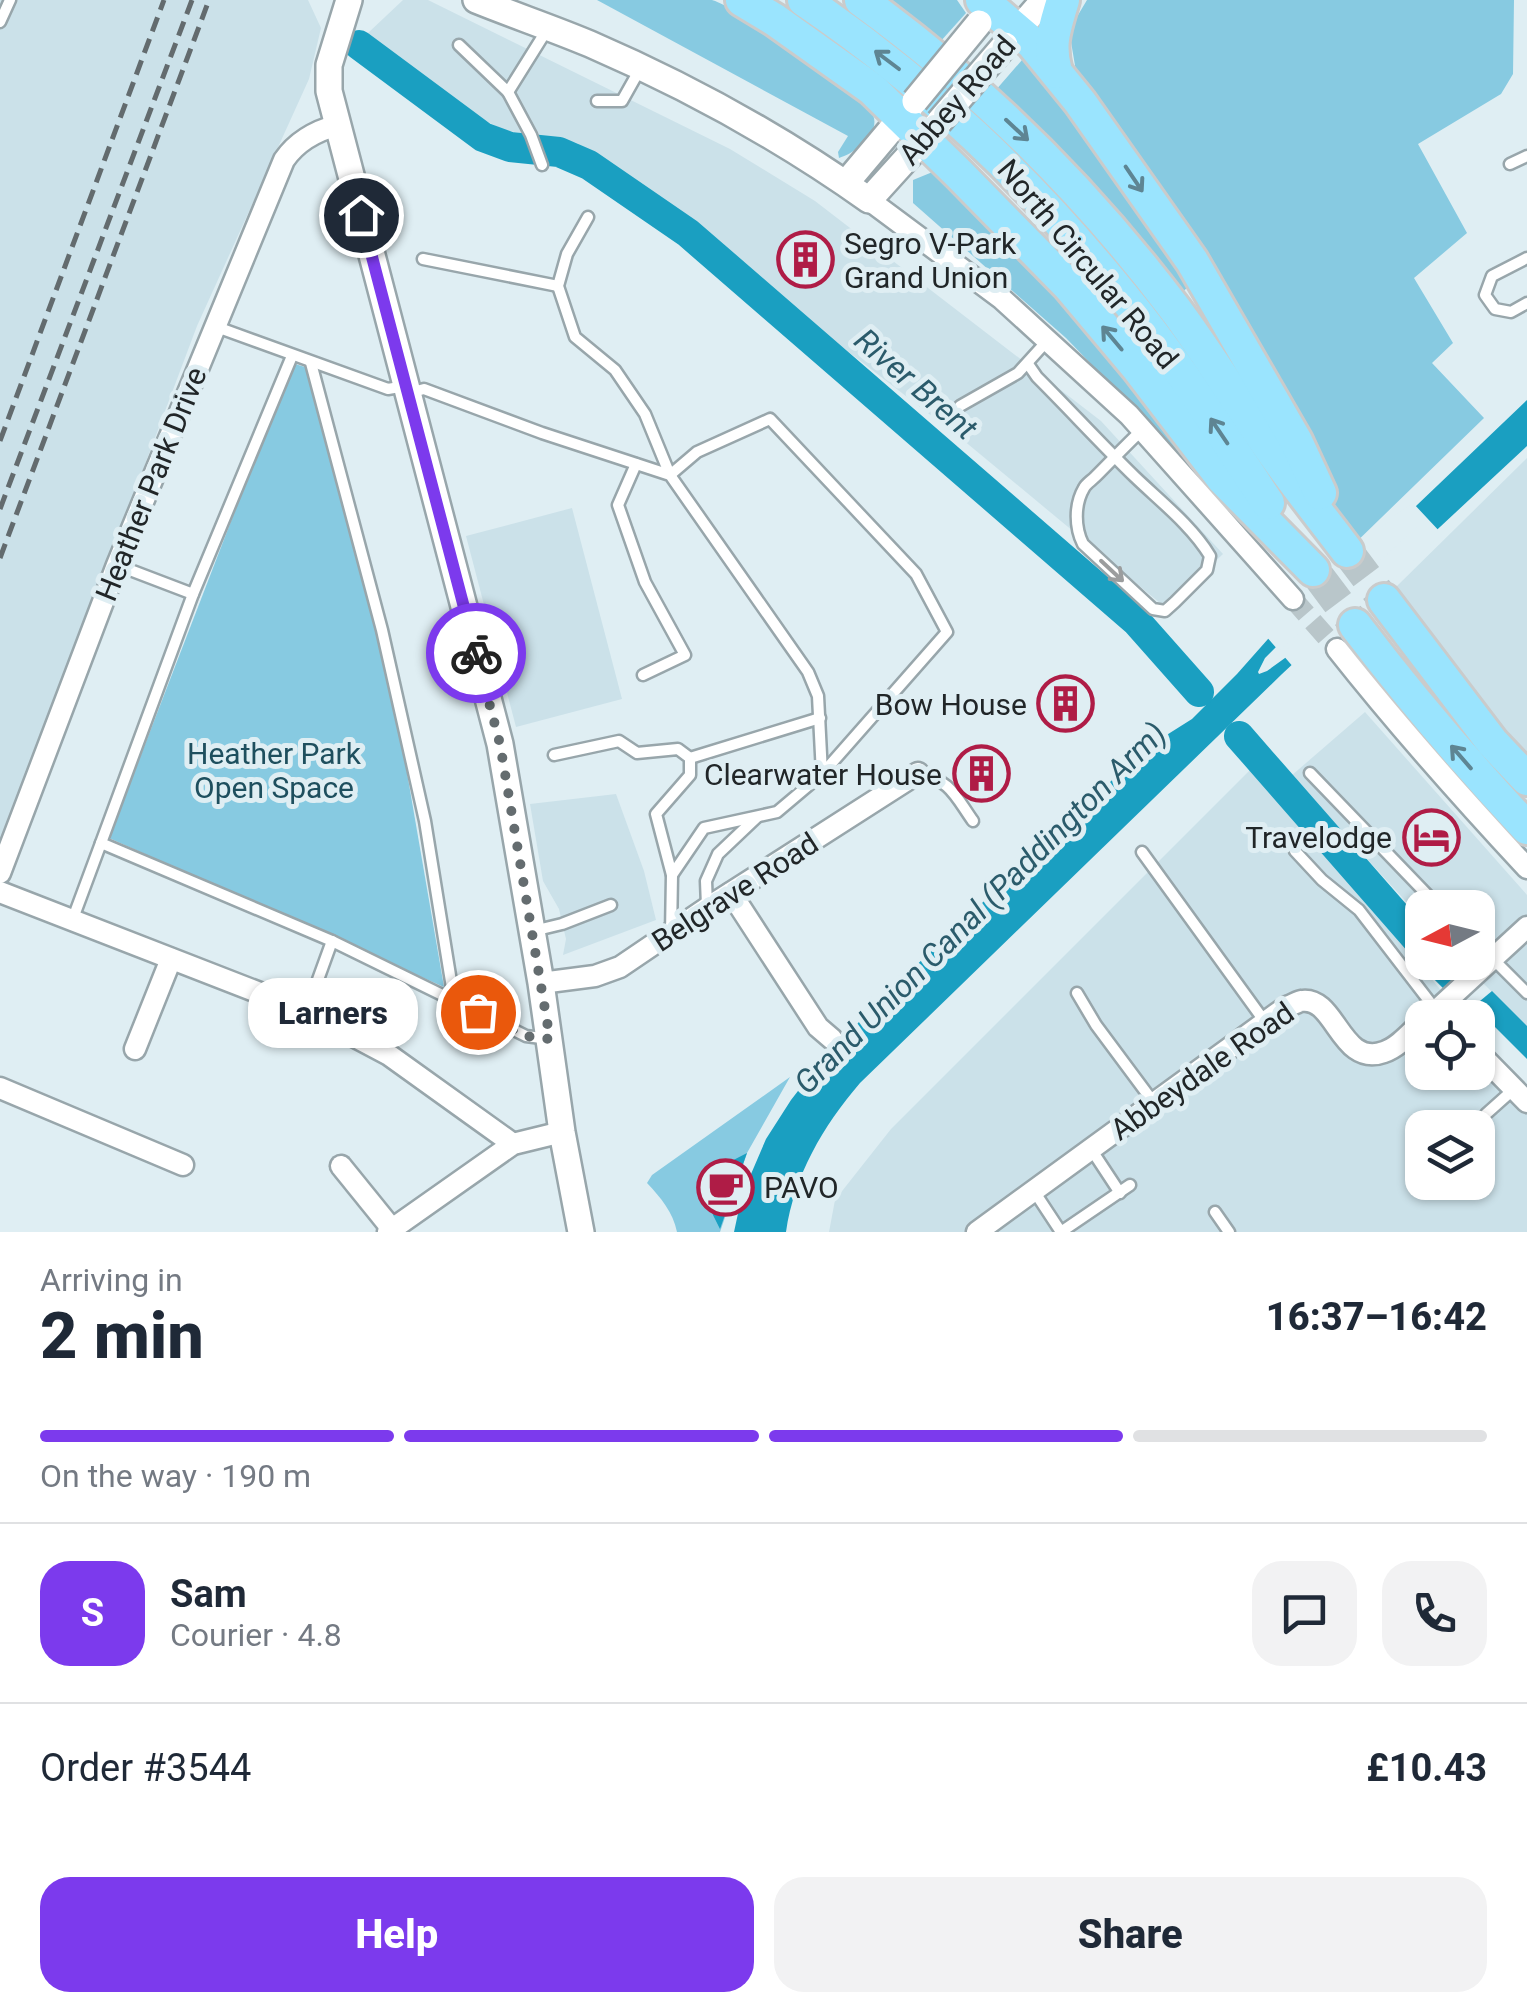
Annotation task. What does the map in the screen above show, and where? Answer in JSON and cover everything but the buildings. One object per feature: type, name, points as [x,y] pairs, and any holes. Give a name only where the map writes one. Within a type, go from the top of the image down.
[{"type":"highway","points":[[742,0],[920,120]]},
{"type":"highway","name":"North Circular Road","points":[[804,0],[924,90],[1028,186],[1061,222],[1178,368],[1316,573],[1223,479],[1069,286],[920,120]]},
{"type":"highway","name":"North Circular Road","points":[[862,0],[944,65],[1070,184],[1175,310],[1275,456],[1347,551],[1296,441],[1192,262],[1056,72]]},
{"type":"highway","points":[[1056,72],[1051,50],[1062,0]]},
{"type":"highway","points":[[988,8],[1011,37],[1056,72]]},
{"type":"highway","points":[[1384,600],[1492,742],[1527,779]]},
{"type":"highway","points":[[1346,637],[1394,677],[1465,763],[1527,828]]},
{"type":"street","points":[[349,0],[329,65],[329,91],[500,744],[562,1132],[582,1232]]},
{"type":"street","points":[[476,0],[684,88],[846,183],[972,276],[1048,340],[1142,430],[1293,599]]},
{"type":"street","name":"Abbey Road","points":[[846,183],[1011,37],[1044,0]]},
{"type":"street","name":"Abbey Road","points":[[869,200],[988,8]]},
{"type":"street","name":"Heather Park Drive","points":[[0,873],[117,565],[284,160],[303,139],[338,125]]},
{"type":"street","points":[[1346,637],[1472,809],[1527,868]]},
{"type":"street","name":"Belgrave Road","points":[[541,984],[620,967],[918,773]]},
{"type":"street","points":[[0,892],[306,1011],[389,1055],[514,1144]]},
{"type":"street","points":[[731,893],[818,1027],[832,1039]]},
{"type":"street","name":"Abbeydale Road","points":[[1495,945],[1527,927]]},
{"type":"street","points":[[135,1049],[171,959]]},
{"type":"street","name":"Abbeydale Road","points":[[1446,1000],[1462,980]]},
{"type":"street","name":"Abbeydale Road","points":[[977,1232],[1265,1022],[1300,1001],[1320,1006],[1361,1052],[1383,1053],[1405,1038]]},
{"type":"street","points":[[1495,1069],[1521,1096]]},
{"type":"street","points":[[0,1088],[183,1165]]},
{"type":"street","points":[[341,1166],[390,1231],[514,1144],[562,1132]]},
{"type":"lane","points":[[0,22],[10,0]]},
{"type":"lane","points":[[508,92],[548,28]]},
{"type":"lane","points":[[459,45],[508,92],[531,134],[542,165]]},
{"type":"lane","points":[[597,101],[622,101],[641,68]]},
{"type":"lane","points":[[1510,164],[1527,156]]},
{"type":"lane","points":[[588,217],[567,254],[558,286],[575,337],[615,370],[625,384],[645,414],[670,475],[798,655],[818,696],[822,774]]},
{"type":"lane","points":[[423,258],[558,286]]},
{"type":"lane","points":[[1527,258],[1492,276],[1485,295],[1495,309],[1510,312],[1527,303]]},
{"type":"lane","points":[[214,326],[388,389],[424,390],[670,475]]},
{"type":"lane","points":[[960,406],[1018,373],[1048,340]]},
{"type":"lane","points":[[72,921],[193,594],[292,356]]},
{"type":"lane","points":[[311,363],[382,630],[416,783],[454,1000]]},
{"type":"lane","points":[[1028,364],[1037,377],[1116,456],[1205,548],[1210,556],[1207,570],[1165,611],[1154,610],[1084,544],[1078,533],[1077,512],[1084,488],[1116,456],[1142,430]]},
{"type":"lane","points":[[670,475],[697,452],[770,419],[916,574],[947,632],[822,774],[777,812],[704,828],[672,874]]},
{"type":"lane","points":[[636,464],[618,504],[645,582],[685,655],[643,676]]},
{"type":"lane","points":[[117,565],[193,594]]},
{"type":"lane","points":[[690,758],[820,718]]},
{"type":"lane","points":[[554,755],[620,742],[638,753],[678,748],[690,758]]},
{"type":"lane","points":[[671,933],[672,874],[656,814],[690,775],[690,758]]},
{"type":"lane","points":[[918,773],[947,784],[973,821]]},
{"type":"lane","points":[[1310,773],[1423,890]]},
{"type":"lane","points":[[707,908],[706,882],[718,854],[757,816]]},
{"type":"lane","points":[[100,843],[332,941],[526,1036],[550,1039]]},
{"type":"lane","points":[[1295,850],[1322,880],[1358,910],[1421,1000]]},
{"type":"lane","points":[[1142,852],[1265,1022]]},
{"type":"lane","points":[[532,931],[611,905]]},
{"type":"lane","points":[[306,1011],[332,941]]},
{"type":"lane","points":[[1495,961],[1527,993]]},
{"type":"lane","points":[[1077,994],[1154,1103]]},
{"type":"lane","points":[[1494,1110],[1521,1096]]},
{"type":"lane","points":[[1091,1150],[1120,1192]]},
{"type":"lane","points":[[1034,1191],[1061,1232],[1130,1185]]},
{"type":"lane","points":[[1216,1212],[1229,1232]]},
{"type":"shaded area","points":[[0,0],[308,0],[321,28],[309,79],[197,326],[0,850]]},
{"type":"shaded area","points":[[403,0],[428,0],[730,149],[815,201],[1101,421],[1223,554],[1166,608],[963,440],[577,143],[504,130],[464,110],[368,33]]},
{"type":"shaded area","points":[[1527,458],[1527,757],[1487,714],[1396,587]]},
{"type":"shaded area","points":[[572,508],[622,699],[516,727],[466,536]]},
{"type":"shaded area","points":[[1365,712],[1527,895],[1527,1027],[1480,980],[1495,980],[1495,890],[1405,890],[1405,900],[1291,776]]},
{"type":"shaded area","points":[[1255,765],[1405,947],[1405,980],[1432,980],[1449,1000],[1405,1000],[1405,1090],[1495,1090],[1495,1057],[1527,1097],[1527,1232],[829,1232],[835,1200],[891,1129]]},
{"type":"shaded area","points":[[616,794],[644,871],[656,920],[563,955],[566,939],[559,909],[543,881],[530,804]]},
{"type":"green space","points":[[597,0],[712,0],[724,5],[770,33],[865,105],[873,115],[870,136],[839,158],[838,152],[848,136]]},
{"type":"green space","points":[[889,0],[957,0],[966,13],[940,42]]},
{"type":"green space","points":[[1087,0],[1514,0],[1513,74],[1501,94],[1418,144],[1467,233],[1414,278],[1453,343],[1432,363],[1484,418],[1347,551],[1081,101],[1069,30]]},
{"type":"green space","points":[[1022,60],[1042,73],[1149,223],[1187,288],[1180,294],[1095,185],[995,91]]},
{"type":"green space","points":[[935,171],[1087,320],[1209,486],[1066,338],[913,203],[913,180]]},
{"type":"green space","name":"Heather Park Open Space","points":[[292,363],[308,368],[381,652],[406,767],[444,987],[109,838]]},
{"type":"green space","points":[[790,1077],[747,1153],[720,1232],[677,1232],[666,1206],[647,1183],[652,1175]]},
{"type":"water","name":"Grand Union Canal (Paddington Arm)","points":[[1527,400],[1527,446],[1282,674],[860,1083],[812,1153],[796,1191],[786,1232],[734,1232],[742,1195],[766,1139],[825,1056],[1146,748],[1192,719],[1268,639],[1398,518],[1416,506]],"holes":[[[1427,519],[1285,658],[1259,674],[1265,658],[1276,647],[1411,523]]]},
{"type":"water","points":[[1492,991],[1527,1026],[1527,1059],[1495,1027],[1495,1000],[1481,1000]]},
{"type":"water","points":[[747,1153],[720,1229],[709,1201],[716,1204],[727,1169],[718,1168]]},
{"type":"pier","points":[[1413,503],[1442,534],[1295,669],[1282,654],[1419,525],[1279,651],[1265,635],[1395,515]]},
{"type":"waterway","name":"River Brent","points":[[359,45],[483,137],[510,147],[559,152],[589,165],[688,233],[1137,622],[1199,692]]},
{"type":"waterway","name":"River Brent","points":[[1239,736],[1405,926]]},
{"type":"tunnel","points":[[1347,551],[1384,600]]},
{"type":"tunnel","points":[[1319,577],[1355,625]]},
{"type":"tunnel","points":[[1293,599],[1337,649]]},
{"type":"railway","points":[[0,441],[164,0]]},
{"type":"railway","points":[[0,509],[192,0]]},
{"type":"railway","points":[[0,558],[209,0]]},
{"type":"way so far","points":[[476,653],[500,744],[550,1039],[526,1036],[478,1012]]},
{"type":"place","name":"Segro V-Park Grand Union","points":[[805,260]]},
{"type":"place","name":"Bow House","points":[[1066,704]]},
{"type":"place","name":"Clearwater House","points":[[981,774]]},
{"type":"place","name":"Travelodge","points":[[1431,837]]},
{"type":"place","name":"Larners","points":[[478,1012]]},
{"type":"place","name":"PAVO","points":[[725,1187]]},
{"type":"route","points":[[361,215],[476,653]]}]
